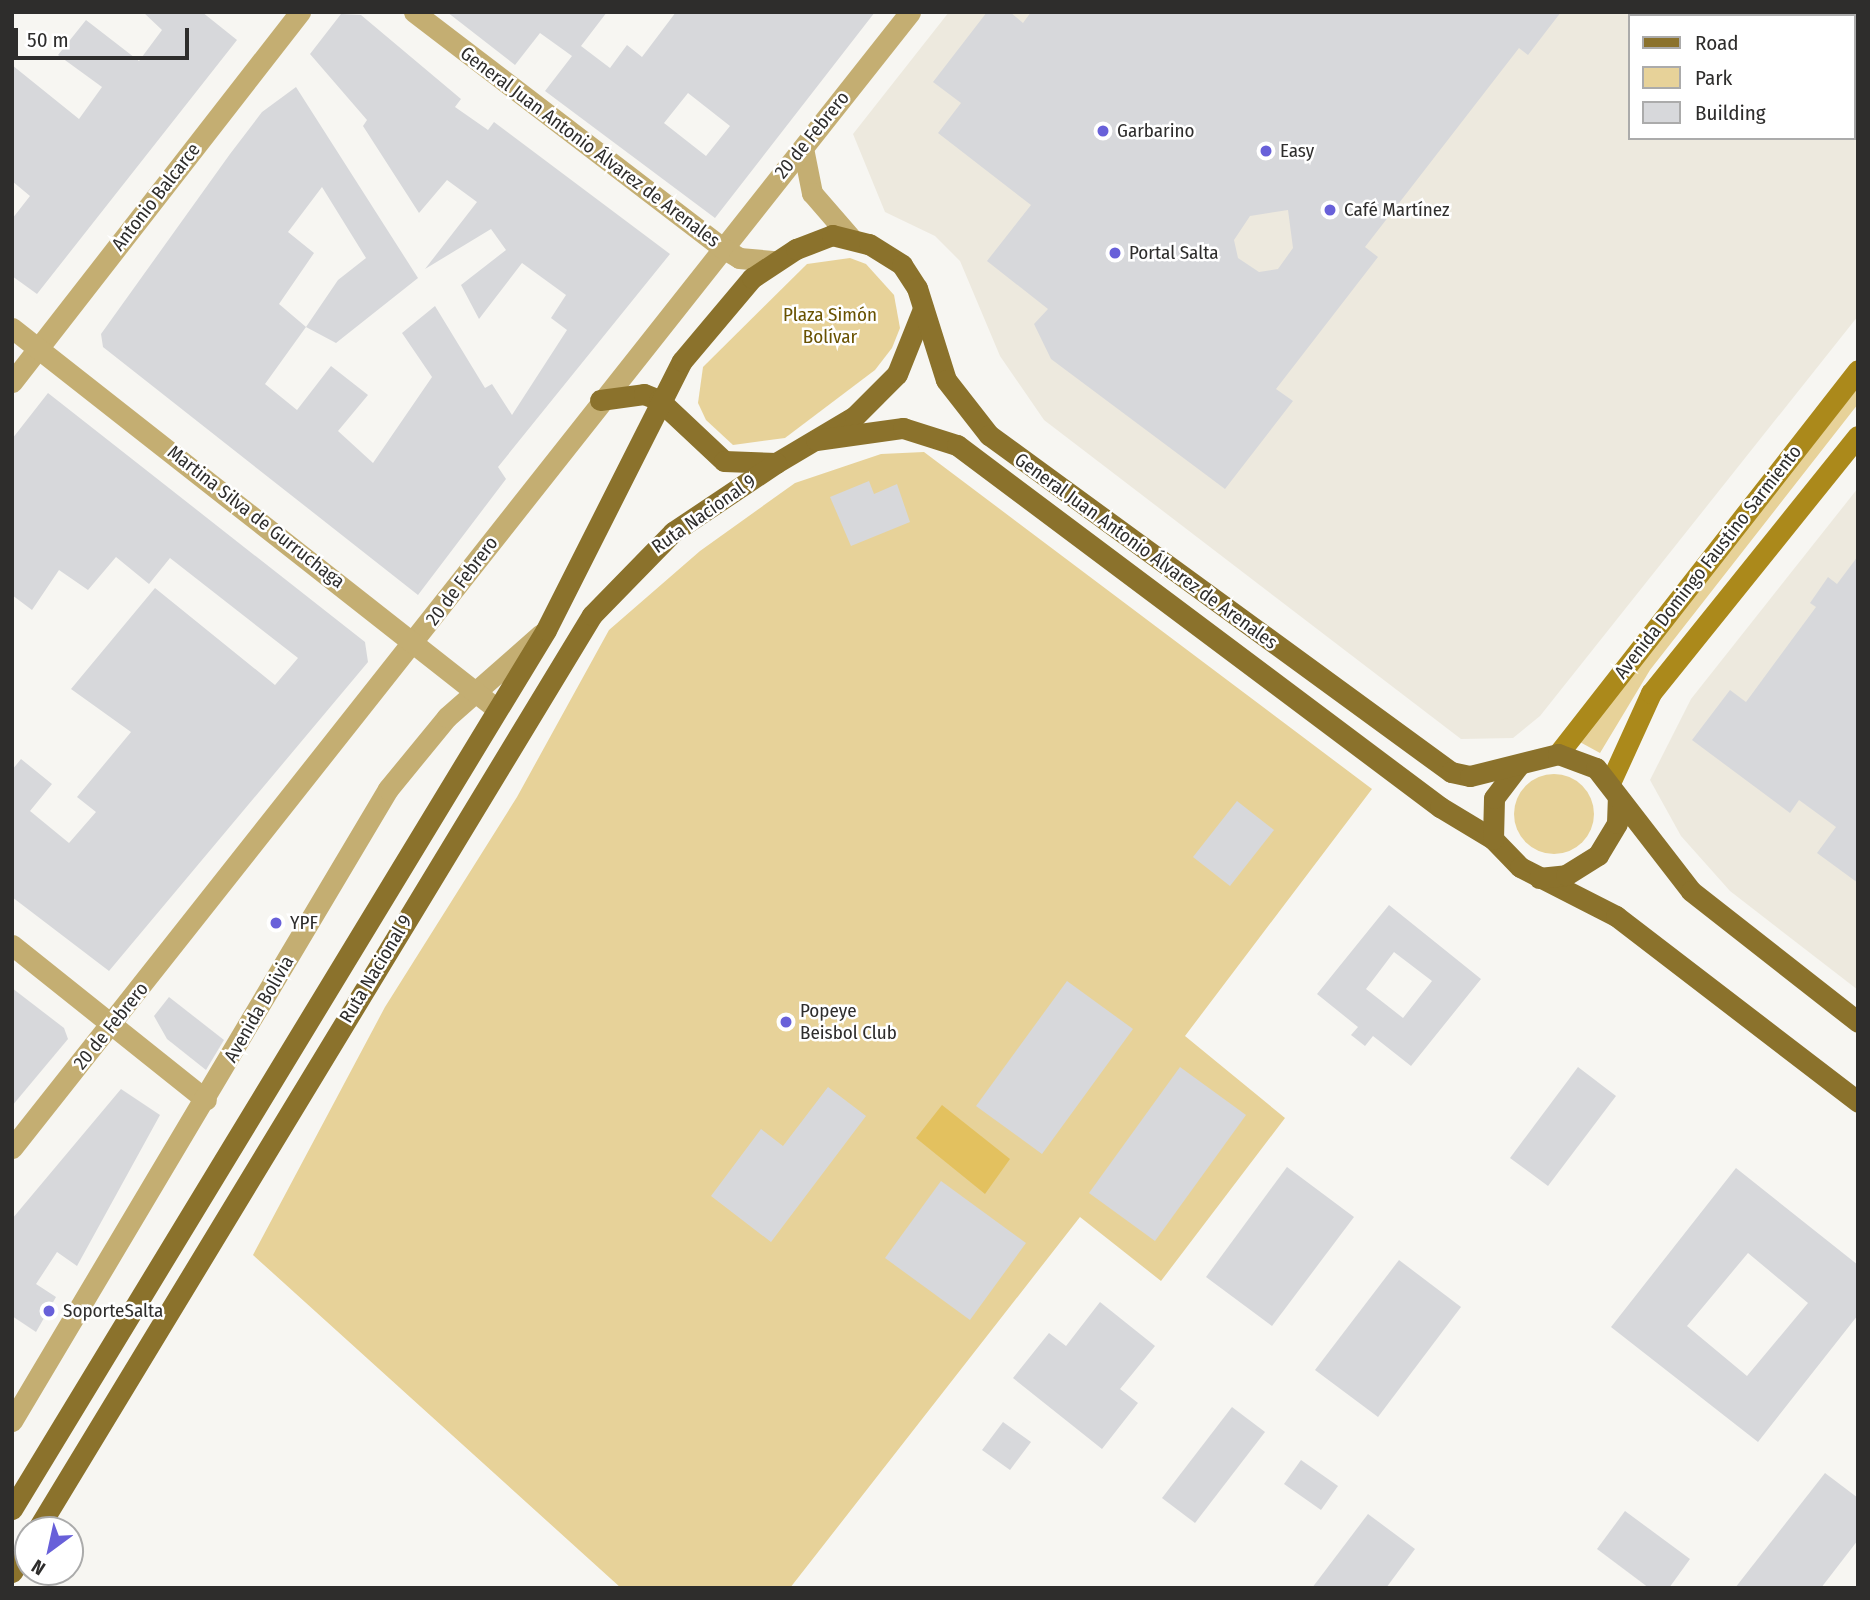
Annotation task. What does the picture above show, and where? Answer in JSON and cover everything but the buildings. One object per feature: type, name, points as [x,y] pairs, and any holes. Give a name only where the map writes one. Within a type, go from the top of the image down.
[{"type":"main road","points":[[659,400],[719,311],[775,261],[814,240],[852,238]]},
{"type":"main road","name":"General Juan Antonio Álvarez de Arenales","points":[[852,238],[902,265],[923,307],[946,380],[989,435],[1418,752],[1470,776],[1558,754]]},
{"type":"main road","points":[[600,400],[626,392],[659,400],[724,461],[776,463],[855,416],[897,374],[923,307]]},
{"type":"main road","name":"Avenida Domingo Faustino Sarmiento","points":[[1558,754],[1858,370]]},
{"type":"main road","name":"Ruta Nacional 9","points":[[12,1509],[546,630],[659,400]]},
{"type":"main road","name":"General Juan Antonio Álvarez de Arenales","points":[[816,440],[903,428],[957,445],[1440,807],[1493,839],[1539,878],[1616,916],[1858,1102]]},
{"type":"main road","name":"Avenida Domingo Faustino Sarmiento","points":[[1614,791],[1651,693],[1858,436]]},
{"type":"main road","name":"Ruta Nacional 9","points":[[45,1516],[592,615],[673,532],[776,463]]},
{"type":"main road","points":[[1558,754],[1596,768],[1691,891],[1858,1022]]},
{"type":"main road","points":[[1493,839],[1494,798],[1519,765]]},
{"type":"main road","points":[[1539,878],[1566,875],[1598,855],[1617,823],[1614,791]]},
{"type":"street","name":"Antonio Balcarce","points":[[12,382],[300,12]]},
{"type":"street","name":"General Juan Antonio Álvarez de Arenales","points":[[414,12],[721,247],[739,258],[775,261]]},
{"type":"street","name":"20 de Febrero","points":[[12,1148],[417,642],[600,400],[910,12]]},
{"type":"street","name":"General Juan Antonio Álvarez de Arenales","points":[[803,148],[811,193],[852,238]]},
{"type":"street","name":"Martina Silva de Gurruchaga","points":[[12,328],[417,642],[497,709]]},
{"type":"street","name":"Avenida Bolivia","points":[[12,1421],[206,1100],[388,789],[431,733],[546,630]]},
{"type":"street","points":[[12,946],[206,1100]]},
{"type":"shaded area","name":"Easy","points":[[949,12],[1858,12],[1858,316],[1540,716],[1513,738],[1461,739],[1044,420],[1000,356],[960,261],[935,236],[885,212],[853,134]]},
{"type":"shaded area","points":[[1858,488],[1858,990],[1730,891],[1681,836],[1650,780],[1691,699]]},
{"type":"shaded area","points":[[942,1105],[1010,1159],[985,1194],[916,1138]]},
{"type":"green space","name":"Plaza Simón Bolívar","points":[[850,258],[866,264],[894,295],[900,328],[892,348],[875,370],[785,438],[733,445],[706,420],[698,403],[703,367],[807,264]]},
{"type":"green space","points":[[1858,388],[1858,404],[1650,670],[1600,753],[1578,741]]},
{"type":"green space","name":"Popeye Beisbol Club","points":[[924,452],[1372,789],[1185,1036],[1285,1118],[1161,1281],[1080,1217],[790,1588],[621,1588],[253,1255],[385,1007],[517,797],[609,630],[700,551],[795,483],[881,454]]},
{"type":"green space","points":[[1554,774],[1569,777],[1582,786],[1591,799],[1594,814],[1591,829],[1582,842],[1569,851],[1554,854],[1539,851],[1526,842],[1517,829],[1514,814],[1517,799],[1526,786],[1539,777]]},
{"type":"place","name":"Garbarino","points":[[1103,131]]},
{"type":"place","name":"Easy","points":[[1266,151]]},
{"type":"place","name":"Café Martínez","points":[[1330,210]]},
{"type":"place","name":"Portal Salta","points":[[1115,253]]},
{"type":"place","name":"YPF","points":[[276,923]]},
{"type":"place","name":"Popeye Beisbol Club","points":[[786,1022]]},
{"type":"place","name":"SoporteSalta","points":[[49,1311]]}]
